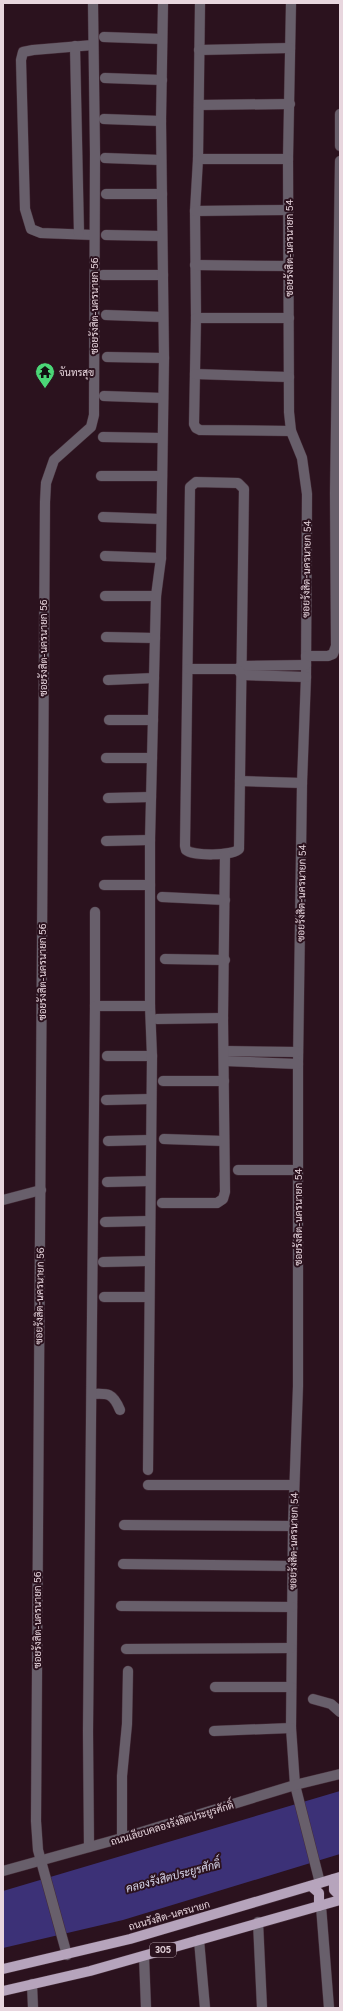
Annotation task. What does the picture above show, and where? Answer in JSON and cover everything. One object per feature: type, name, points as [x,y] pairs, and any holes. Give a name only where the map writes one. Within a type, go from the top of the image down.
[{"type":"main road","name":"ถนนรังสิต-นครนายก","points":[[3,1970],[67,1955],[211,1916],[337,1878]]},
{"type":"main road","points":[[337,1878],[334,1890],[340,1896]]},
{"type":"main road","points":[[316,1884],[319,1893],[320,1906]]},
{"type":"main road","name":"305","points":[[3,1991],[144,1956],[258,1922],[340,1900]]},
{"type":"street","name":"ซอยรังสิต-นครนายก 56","points":[[67,1955],[42,1862],[37,1840],[36,1821],[45,502],[46,483],[54,460],[91,427],[94,416],[93,3]]},
{"type":"street","points":[[148,1470],[148,1261],[152,1056],[150,1006],[150,840],[156,596],[161,558],[164,358],[161,160],[163,3]]},
{"type":"street","points":[[200,3],[198,159],[195,210],[196,428],[200,430],[291,430]]},
{"type":"street","name":"ซอยรังสิต-นครนายก 54","points":[[291,3],[288,159],[289,412],[291,430],[302,458],[307,494],[306,677],[302,783],[298,1052],[298,1386],[292,1566],[291,1728],[295,1788],[316,1867],[316,1884]]},
{"type":"street","points":[[104,37],[162,39]]},
{"type":"street","points":[[92,45],[23,52],[21,60],[25,209],[31,229],[41,233],[94,235]]},
{"type":"street","points":[[75,46],[79,234]]},
{"type":"street","points":[[199,50],[290,48]]},
{"type":"street","points":[[105,78],[162,80]]},
{"type":"street","points":[[199,104],[290,104]]},
{"type":"street","points":[[240,670],[306,661],[328,656],[333,654],[336,646],[335,493],[340,161],[335,154],[340,146],[340,114]]},
{"type":"street","points":[[104,119],[161,121]]},
{"type":"street","points":[[105,158],[161,160]]},
{"type":"street","points":[[198,159],[288,159]]},
{"type":"street","points":[[106,194],[162,194]]},
{"type":"street","points":[[195,210],[288,210]]},
{"type":"street","points":[[106,235],[162,236]]},
{"type":"street","points":[[195,265],[289,266]]},
{"type":"street","points":[[103,275],[162,275]]},
{"type":"street","points":[[106,315],[163,316]]},
{"type":"street","points":[[196,318],[289,318]]},
{"type":"street","points":[[107,357],[164,358]]},
{"type":"street","points":[[195,374],[289,377]]},
{"type":"street","points":[[104,396],[163,398]]},
{"type":"street","points":[[103,437],[162,438]]},
{"type":"street","points":[[101,476],[162,476]]},
{"type":"street","points":[[196,482],[238,483],[244,489],[240,670],[239,849],[232,853],[225,854],[189,853],[185,846],[190,487],[196,482]]},
{"type":"street","points":[[103,517],[161,519]]},
{"type":"street","points":[[106,556],[161,558]]},
{"type":"street","points":[[105,596],[156,596]]},
{"type":"street","points":[[106,637],[155,638]]},
{"type":"street","points":[[188,669],[240,670],[306,677]]},
{"type":"street","points":[[108,680],[154,678]]},
{"type":"street","points":[[109,720],[153,720]]},
{"type":"street","points":[[106,758],[152,758]]},
{"type":"street","points":[[240,781],[302,783]]},
{"type":"street","points":[[108,798],[151,797]]},
{"type":"street","points":[[106,841],[150,840]]},
{"type":"street","points":[[162,1203],[217,1203],[223,1199],[225,1192],[225,854]]},
{"type":"street","points":[[104,884],[150,885]]},
{"type":"street","points":[[162,897],[226,900]]},
{"type":"street","points":[[89,1847],[88,1732],[95,912]]},
{"type":"street","points":[[165,959],[225,960]]},
{"type":"street","points":[[95,1006],[150,1006]]},
{"type":"street","points":[[158,1019],[224,1018]]},
{"type":"street","points":[[225,1056],[298,1052]]},
{"type":"street","points":[[107,1056],[152,1056]]},
{"type":"street","points":[[225,1056],[298,1064]]},
{"type":"street","points":[[163,1081],[224,1081]]},
{"type":"street","points":[[106,1100],[151,1099]]},
{"type":"street","points":[[164,1139],[224,1141]]},
{"type":"street","points":[[108,1141],[150,1140]]},
{"type":"street","points":[[238,1170],[298,1170]]},
{"type":"street","points":[[107,1182],[150,1181]]},
{"type":"street","points":[[3,1200],[41,1190]]},
{"type":"street","points":[[105,1222],[149,1221]]},
{"type":"street","points":[[103,1262],[148,1261]]},
{"type":"street","points":[[104,1297],[149,1297]]},
{"type":"street","points":[[92,1394],[106,1394],[112,1396],[116,1399],[120,1410]]},
{"type":"street","points":[[148,1485],[294,1485]]},
{"type":"street","points":[[124,1525],[293,1526]]},
{"type":"street","points":[[123,1564],[292,1566]]},
{"type":"street","points":[[121,1606],[292,1607]]},
{"type":"street","points":[[126,1650],[291,1648]]},
{"type":"street","points":[[122,1838],[122,1776],[127,1724],[128,1671]]},
{"type":"street","points":[[215,1687],[291,1687]]},
{"type":"street","points":[[312,1699],[331,1704],[340,1712]]},
{"type":"street","points":[[214,1730],[291,1728]]},
{"type":"street","name":"ถนนเลียบคลองรังสิตประยูรศักดิ์","points":[[3,1871],[42,1862],[340,1774]]},
{"type":"street","points":[[320,1906],[329,2008]]},
{"type":"street","points":[[258,1922],[262,2008]]},
{"type":"street","points":[[199,1940],[205,2008]]},
{"type":"street","points":[[144,1956],[146,2008]]},
{"type":"street","points":[[32,1984],[33,2008]]},
{"type":"water","name":"คลองรังสิตประยูรศักดิ์","points":[[340,1791],[340,1854],[123,1920],[3,1948],[3,1891]]},
{"type":"place","name":"จันทรสุข","points":[[45,389]]}]
